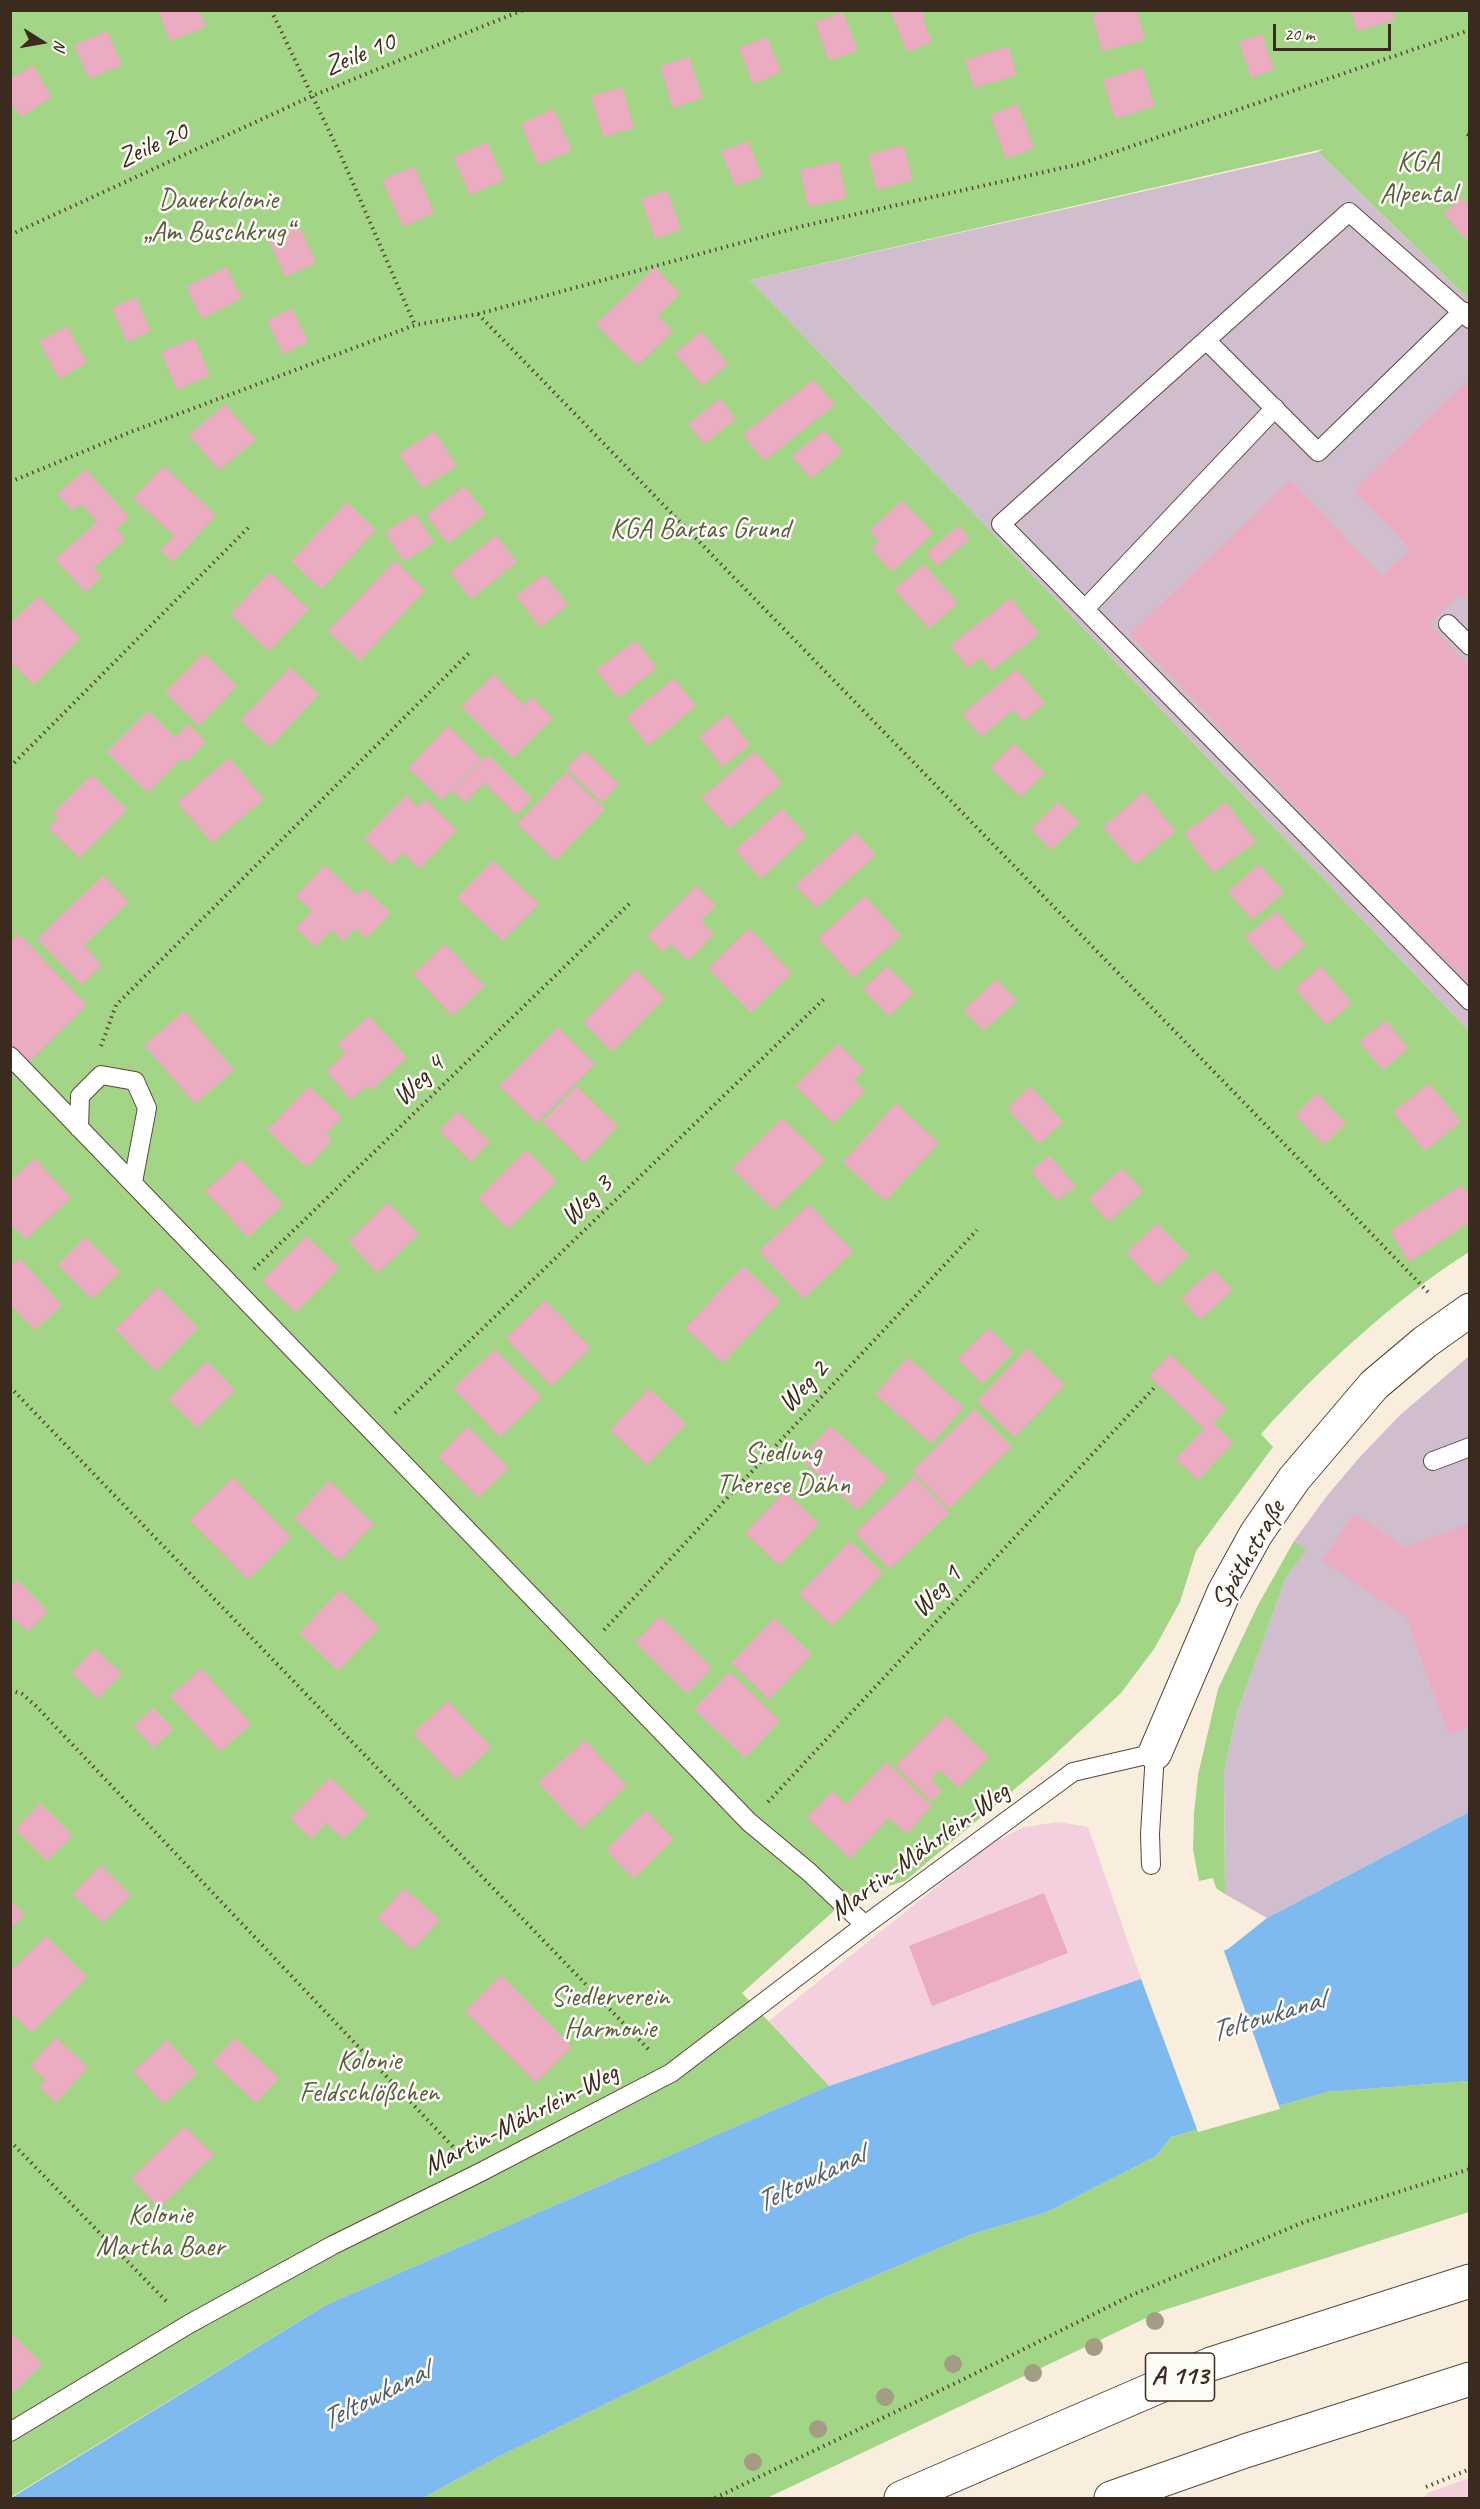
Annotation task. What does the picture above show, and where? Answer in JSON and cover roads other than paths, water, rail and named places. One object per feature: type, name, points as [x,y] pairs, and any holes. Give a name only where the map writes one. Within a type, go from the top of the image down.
[{"type":"main road","name":"Späthstraße","points":[[1155,1753],[1224,1592],[1256,1534],[1294,1479],[1374,1385],[1425,1342],[1470,1311]]},
{"type":"main road","name":"A 113","points":[[901,2499],[1211,2364],[1470,2281]]},
{"type":"main road","points":[[1111,2499],[1245,2451],[1470,2379]]},
{"type":"lane","points":[[1206,340],[1318,452],[1466,315],[1348,212],[1001,524],[1470,1000]]},
{"type":"lane","points":[[1085,609],[1275,408]]},
{"type":"lane","points":[[1448,624],[1470,646]]},
{"type":"lane","points":[[10,1056],[749,1822],[809,1872],[865,1925]]},
{"type":"lane","points":[[79,1128],[80,1096],[101,1075],[135,1081],[147,1108],[133,1182]]},
{"type":"lane","points":[[1432,1461],[1470,1447]]},
{"type":"lane","name":"Späthstraße","points":[[1151,1865],[1150,1834],[1155,1753]]},
{"type":"lane","name":"Martin-Mährlein-Weg","points":[[10,2432],[189,2324],[333,2245],[479,2173],[671,2073],[865,1925],[1073,1772],[1155,1753]]},
{"type":"water","name":"Teltowkanal","points":[[1469,1812],[1469,2081],[1327,2092],[1171,2137],[1156,2156],[1047,2212],[972,2234],[805,2306],[496,2458],[423,2498],[11,2498],[326,2305],[829,2086],[1228,1949],[1267,1918]]},
{"type":"park label","name":"KGA Alpental","points":[[1418,179]]},
{"type":"park label","name":"Dauerkolonie „Am Buschkrug“","points":[[218,217]]},
{"type":"park label","name":"KGA Bartas Grund","points":[[700,530]]},
{"type":"park label","name":"Siedlung Therese Dähn","points":[[783,1470]]},
{"type":"park label","name":"Siedlerverein Harmonie","points":[[610,2014]]},
{"type":"park label","name":"Kolonie Feldschlößchen","points":[[369,2078]]},
{"type":"park label","name":"Kolonie Martha Baer","points":[[160,2232]]}]
